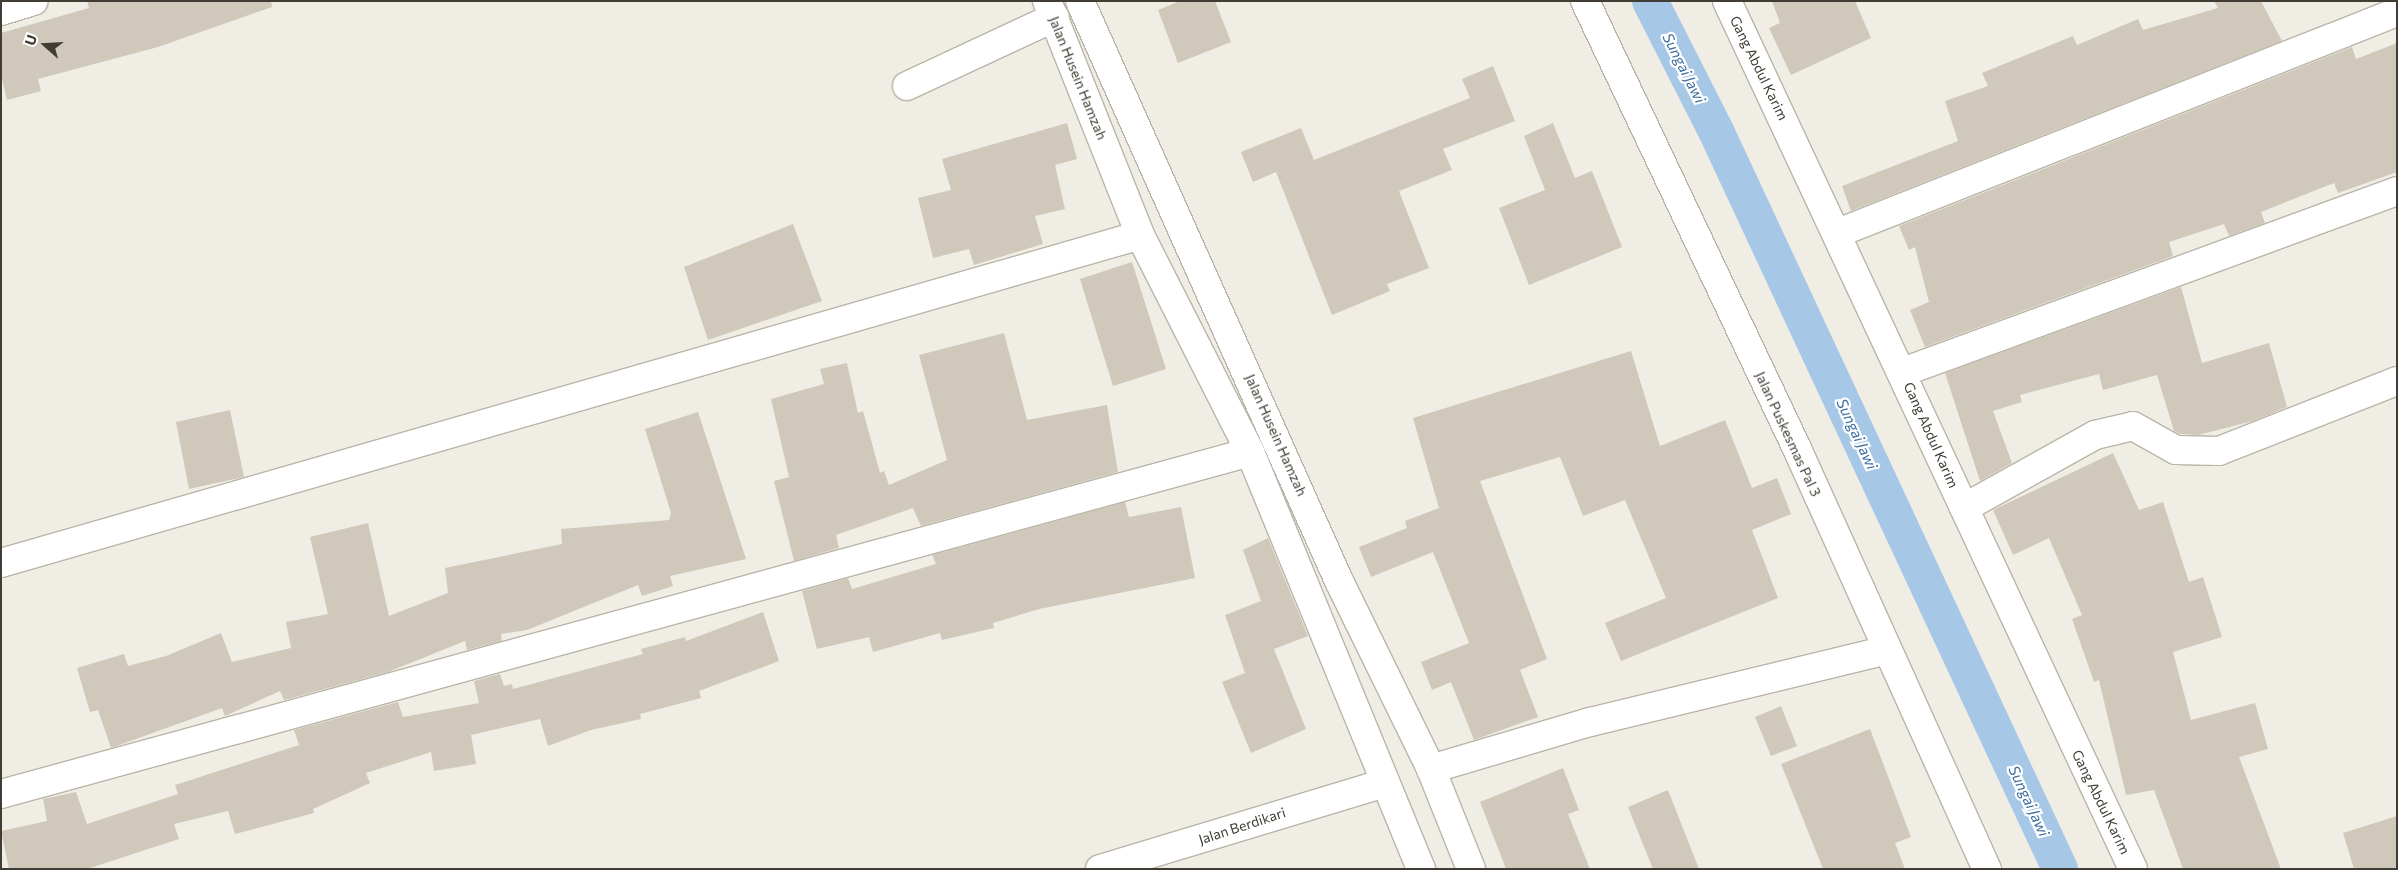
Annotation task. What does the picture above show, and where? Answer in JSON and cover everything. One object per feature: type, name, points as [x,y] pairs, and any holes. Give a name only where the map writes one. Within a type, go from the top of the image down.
[{"type":"street","points":[[1,11],[33,1]]},
{"type":"street","name":"Jalan Puskesmas Pal 3","points":[[1585,1],[1798,453],[1884,651],[1987,869]]},
{"type":"street","name":"Gang Abdul Karim","points":[[1727,1],[1904,372],[1964,508],[2133,869]]},
{"type":"street","name":"Jalan Husein Hamzah","points":[[1081,2],[1339,581],[1431,769],[1471,869]]},
{"type":"street","points":[[907,86],[1051,9]]},
{"type":"street","name":"Jalan Husein Hamzah","points":[[1051,9],[1140,235],[1250,452],[1309,592],[1384,783],[1421,869]]},
{"type":"street","points":[[1838,233],[2397,12]]},
{"type":"street","points":[[1904,372],[2397,191]]},
{"type":"street","points":[[1,563],[1140,235]]},
{"type":"street","points":[[1964,508],[2095,435],[2133,426],[2176,450],[2219,451],[2397,381]]},
{"type":"street","points":[[1,794],[1250,452]]},
{"type":"street","points":[[1309,592],[1339,581]]},
{"type":"street","points":[[1431,769],[1590,722],[1884,651]]},
{"type":"street","name":"Jalan Berdikari","points":[[1100,869],[1384,783]]},
{"type":"building","points":[[87,1],[271,1],[272,7],[158,47],[38,79],[41,91],[7,100],[1,75],[1,33],[89,8]]},
{"type":"building","points":[[1180,1],[1215,1],[1231,42],[1178,63],[1158,10]]},
{"type":"building","points":[[1772,1],[1855,1],[1871,38],[1791,75],[1769,28],[1780,23]]},
{"type":"building","points":[[2214,1],[2261,1],[2282,41],[1851,211],[1842,186],[1958,141],[1945,101],[1988,86],[1982,73],[2073,36],[2077,45],[2138,19],[2143,30],[2218,8]]},
{"type":"building","points":[[2397,43],[2397,172],[2338,193],[2334,183],[2261,212],[2265,223],[2229,236],[2224,224],[2169,242],[2173,256],[1925,347],[1910,310],[1929,302],[1915,247],[1909,250],[1899,226],[2352,47],[2356,59]]},
{"type":"building","points":[[1493,66],[1515,121],[1443,149],[1452,170],[1399,191],[1429,268],[1387,284],[1390,291],[1332,315],[1276,172],[1253,182],[1241,152],[1301,128],[1314,160],[1470,98],[1462,79]]},
{"type":"building","points":[[1067,123],[1077,159],[1055,165],[1065,209],[1035,216],[1043,244],[974,265],[969,249],[933,258],[918,198],[951,190],[942,159]]},
{"type":"building","points":[[1553,123],[1575,178],[1592,171],[1622,247],[1529,285],[1499,208],[1545,190],[1524,136]]},
{"type":"building","points":[[793,224],[822,301],[708,340],[684,267]]},
{"type":"building","points":[[1132,262],[1166,369],[1113,386],[1080,279]]},
{"type":"building","points":[[2181,287],[2202,363],[2269,343],[2287,407],[2253,421],[2198,435],[2180,434],[2174,431],[2157,375],[2103,390],[2099,374],[2020,395],[2022,402],[1993,411],[2012,463],[1980,481],[1945,373]]},
{"type":"building","points":[[1004,333],[1027,420],[1107,405],[1118,472],[921,526],[913,508],[836,535],[839,548],[794,561],[774,481],[789,477],[771,399],[824,384],[820,369],[847,363],[858,413],[863,411],[880,473],[884,471],[889,485],[947,460],[919,355]]},
{"type":"building","points":[[1631,351],[1660,446],[1725,420],[1752,488],[1777,478],[1791,514],[1752,530],[1778,598],[1621,661],[1605,623],[1666,598],[1625,500],[1583,516],[1560,457],[1480,481],[1547,659],[1520,670],[1538,717],[1474,740],[1451,682],[1432,690],[1421,662],[1469,643],[1433,552],[1371,577],[1359,547],[1407,528],[1405,521],[1439,508],[1413,418]]},
{"type":"building","points":[[230,410],[244,477],[189,489],[176,422]]},
{"type":"building","points":[[698,412],[746,559],[670,576],[673,586],[642,596],[638,585],[527,630],[501,634],[502,641],[467,650],[465,641],[388,672],[284,700],[280,691],[225,716],[222,708],[111,748],[98,710],[90,712],[77,668],[124,654],[128,666],[166,656],[221,633],[232,662],[291,648],[286,622],[328,614],[310,537],[368,523],[389,616],[448,593],[445,568],[562,544],[561,529],[669,520],[671,513],[645,429]]},
{"type":"building","points":[[2113,453],[2139,510],[2163,502],[2189,582],[2203,577],[2222,637],[2173,652],[2191,720],[2255,703],[2268,749],[2239,757],[2281,869],[2183,869],[2154,790],[2126,795],[2099,680],[2094,682],[2072,619],[2082,615],[2049,538],[2013,555],[1993,510]]},
{"type":"building","points":[[1125,502],[1129,517],[1181,507],[1195,578],[1039,609],[993,623],[994,628],[942,640],[940,633],[873,652],[869,637],[817,649],[802,591],[848,578],[852,589],[936,564],[932,555]]},
{"type":"building","points":[[1268,538],[1308,636],[1274,649],[1306,729],[1251,753],[1222,682],[1245,673],[1225,615],[1261,601],[1243,550]]},
{"type":"building","points":[[763,612],[779,661],[699,691],[701,698],[640,714],[641,719],[591,730],[548,746],[540,719],[471,735],[476,764],[434,771],[431,752],[366,773],[370,783],[313,809],[314,813],[235,834],[228,811],[174,824],[179,839],[87,869],[9,869],[1,831],[47,821],[43,799],[76,792],[87,824],[178,794],[175,785],[299,745],[294,730],[398,702],[403,717],[479,703],[474,681],[500,674],[504,686],[512,684],[513,689],[643,654],[641,649],[685,637],[686,641]]},
{"type":"building","points":[[1781,706],[1797,746],[1771,756],[1755,717]]},
{"type":"building","points":[[1870,729],[1911,837],[1895,843],[1905,869],[1823,869],[1781,764]]},
{"type":"building","points":[[1563,768],[1579,810],[1568,814],[1590,869],[1506,869],[1480,802]]},
{"type":"building","points":[[1668,790],[1699,869],[1653,869],[1628,807]]},
{"type":"building","points":[[2397,816],[2397,869],[2354,869],[2343,833]]},
{"type":"waterway","name":"Sungai Jawi","points":[[1650,1],[1716,131],[2060,869]]}]
